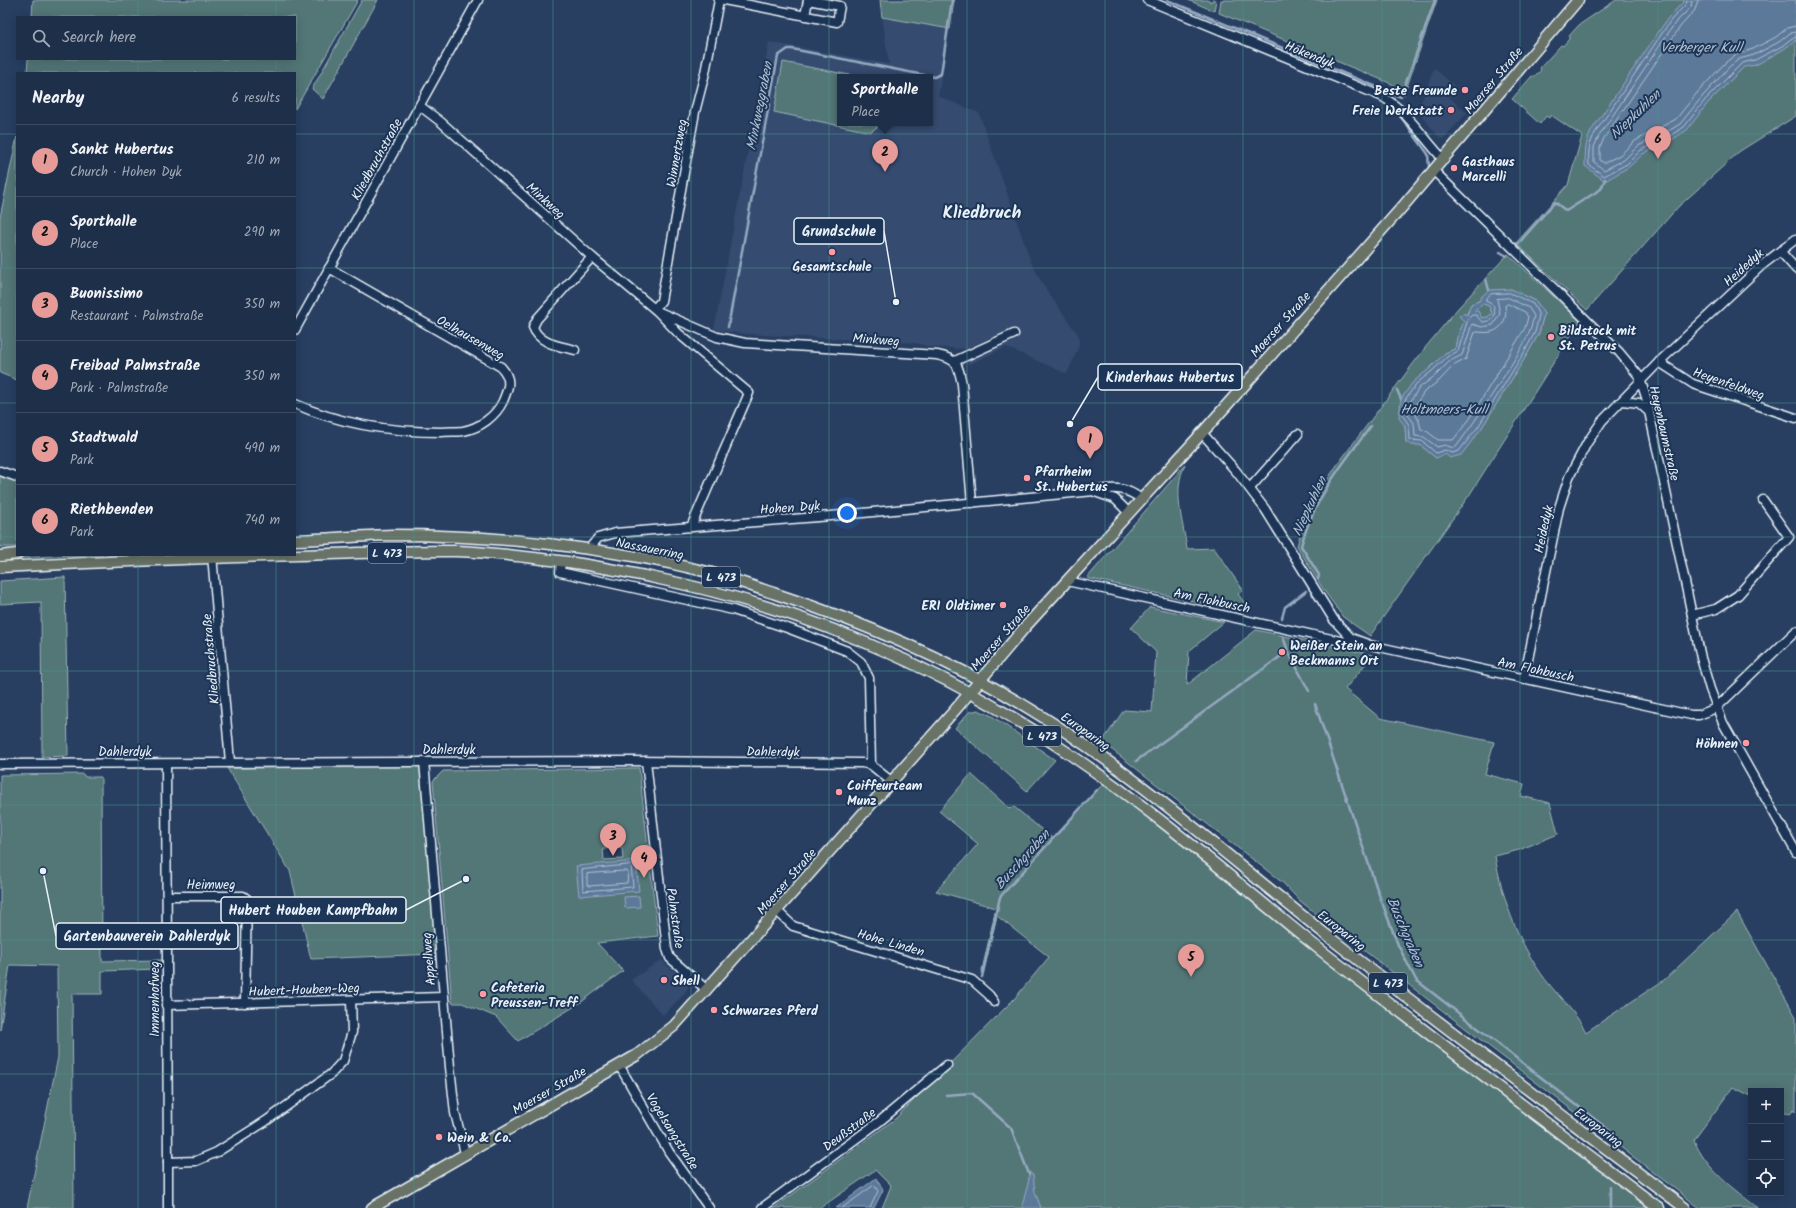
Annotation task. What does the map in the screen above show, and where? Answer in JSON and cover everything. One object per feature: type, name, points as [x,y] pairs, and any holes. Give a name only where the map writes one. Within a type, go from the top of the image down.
[{"type":"main road","name":"Moerser Straße","points":[[372,1208],[465,1153],[619,1066],[656,1042],[674,1026],[892,782],[979,680],[1128,512],[1202,433],[1444,160],[1578,0]]},
{"type":"main road","name":"Nassauerring","points":[[296,540],[389,535],[457,537],[516,541],[589,550],[708,573],[817,608],[885,634],[979,680]]},
{"type":"main road","name":"L 473","points":[[296,554],[457,551],[561,561],[700,587],[772,608],[827,626],[931,671],[1031,729],[1108,781],[1174,831],[1318,947],[1434,1037],[1659,1208]]},
{"type":"main road","points":[[0,556],[16,554]]},
{"type":"main road","name":"L 473","points":[[0,567],[212,556]]},
{"type":"main road","name":"Europaring","points":[[979,680],[1032,710],[1119,770],[1444,1026],[1685,1208]]},
{"type":"street","name":"Kliedbruchstraße","points":[[296,328],[478,0]]},
{"type":"street","name":"Winnertzweg","points":[[656,310],[661,301],[695,112],[705,73],[719,0]]},
{"type":"street","points":[[724,0],[805,16]]},
{"type":"street","name":"Hökendyk","points":[[1147,0],[1383,97],[1396,105],[1407,116],[1444,160]]},
{"type":"street","name":"Minkweg","points":[[420,106],[446,127],[592,258],[656,310],[678,334],[749,393],[691,527]]},
{"type":"street","name":"Heyenbaumstraße","points":[[1434,171],[1626,359],[1641,382],[1649,412],[1701,658],[1716,708],[1796,852]]},
{"type":"street","name":"Heidedyk","points":[[1524,678],[1564,491],[1569,477],[1587,443],[1602,421],[1623,401],[1659,362],[1761,266],[1796,239]]},
{"type":"street","points":[[1780,251],[1796,269]]},
{"type":"street","points":[[575,350],[554,345],[541,338],[536,334],[533,327],[537,319],[592,258]]},
{"type":"street","name":"Oelhausenweg","points":[[296,404],[337,419],[387,428],[428,432],[463,431],[479,425],[492,416],[502,402],[509,384],[508,374],[501,367],[329,268]]},
{"type":"street","name":"Minkweg","points":[[656,310],[717,337],[745,343],[937,355],[949,357],[955,361]]},
{"type":"street","points":[[972,503],[962,384],[959,368],[955,361],[1014,334]]},
{"type":"street","name":"Heyenfeldweg","points":[[1659,362],[1693,384],[1796,418]]},
{"type":"street","points":[[1623,401],[1639,403],[1649,412]]},
{"type":"street","name":"Am Flohbusch","points":[[1202,433],[1250,488],[1334,620],[1351,638],[1370,645],[1691,715],[1699,715],[1716,708]]},
{"type":"street","points":[[1250,488],[1298,434]]},
{"type":"street","points":[[0,471],[16,477]]},
{"type":"street","name":"Hohen Dyk","points":[[589,550],[598,538],[615,533],[972,503],[1113,488],[1126,489],[1141,499]]},
{"type":"street","name":"Hohen Dyk","points":[[1094,491],[1115,499],[1128,512]]},
{"type":"street","points":[[1692,615],[1716,609],[1738,595],[1793,537],[1764,500]]},
{"type":"street","name":"Kliedbruchstraße","points":[[212,556],[230,762]]},
{"type":"street","points":[[561,561],[560,572],[733,610],[790,628],[848,651],[861,662],[869,678],[871,765],[892,782]]},
{"type":"street","name":"Am Flohbusch","points":[[1067,581],[1345,642],[1351,638]]},
{"type":"street","points":[[1716,708],[1796,631]]},
{"type":"street","name":"Appellweg","points":[[424,761],[443,997],[455,1113],[465,1153]]},
{"type":"street","name":"Dahlerdyk","points":[[0,764],[646,761],[862,763],[871,765]]},
{"type":"street","name":"Palmstraße","points":[[646,761],[667,949],[670,958],[707,990]]},
{"type":"street","name":"Immenhofweg","points":[[166,764],[168,896],[166,1005],[168,1208]]},
{"type":"street","name":"Heimweg","points":[[168,896],[243,896],[247,900],[245,1002]]},
{"type":"street","name":"Hohe Linden","points":[[777,912],[793,926],[950,972],[972,980],[989,995],[994,1002]]},
{"type":"street","name":"Hubert-Houben-Weg","points":[[166,1005],[443,997]]},
{"type":"street","points":[[168,1162],[196,1161],[217,1152],[266,1121],[331,1074],[343,1061],[352,1032],[351,1000]]},
{"type":"street","name":"Deußstraße","points":[[762,1208],[880,1121],[947,1064]]},
{"type":"street","name":"Vogelsangstraße","points":[[619,1066],[669,1152],[709,1208]]},
{"type":"shaded area","points":[[882,17],[950,29],[938,96],[979,113],[1031,262],[1043,285],[1079,336],[1079,346],[1067,374],[1006,347],[968,365],[967,349],[929,347],[916,343],[749,334],[714,330],[769,42],[889,64]]},
{"type":"shaded area","points":[[1434,68],[1457,88],[1449,97],[1467,113],[1443,139],[1438,136],[1418,111]]},
{"type":"shaded area","points":[[661,960],[686,982],[688,987],[686,992],[663,1015],[631,980]]},
{"type":"green space","points":[[33,0],[358,0],[296,107],[296,72],[27,72],[28,60],[296,60],[296,16],[32,16]]},
{"type":"green space","points":[[362,0],[378,0],[323,99],[312,89]]},
{"type":"green space","points":[[880,0],[954,0],[950,29],[882,17]]},
{"type":"green space","points":[[1188,0],[1207,0],[1211,2],[1212,0],[1216,0],[1214,11]]},
{"type":"green space","points":[[1221,0],[1437,0],[1404,95],[1392,84],[1219,13]]},
{"type":"green space","points":[[1616,0],[1796,0],[1796,116],[1740,151],[1678,207],[1587,310],[1516,243],[1568,185],[1582,136],[1551,115],[1549,118],[1546,116],[1540,124],[1512,99],[1532,76],[1535,77],[1541,70],[1540,68],[1561,45],[1563,46],[1569,39],[1569,36],[1579,25]]},
{"type":"green space","points":[[783,62],[845,74],[837,74],[837,125],[774,112]]},
{"type":"green space","points":[[841,126],[879,126],[870,132]]},
{"type":"green space","points":[[16,142],[16,380],[0,373],[0,217]]},
{"type":"green space","points":[[1508,254],[1580,321],[1470,494],[1370,636],[1343,617],[1323,589],[1297,546],[1300,535],[1320,491],[1337,465],[1425,348],[1458,308]],"holes":[[[1511,289],[1536,301],[1544,314],[1539,333],[1481,429],[1436,458],[1420,445],[1406,442],[1405,426],[1430,368],[1445,353],[1455,349],[1457,338],[1471,304]]]},
{"type":"green space","points":[[1483,304],[1489,306],[1492,313],[1488,317],[1482,318],[1474,311]]},
{"type":"green space","points":[[1185,465],[1179,485],[1179,495],[1181,517],[1187,549],[1214,548],[1243,590],[1238,594],[1246,605],[1239,611],[1087,578]]},
{"type":"green space","points":[[0,475],[16,482],[16,547],[0,547]]},
{"type":"green space","points":[[55,556],[108,556],[0,564],[0,559]]},
{"type":"green space","points":[[65,577],[68,756],[42,757],[41,602],[0,604],[0,581]]},
{"type":"green space","points":[[1150,607],[1224,622],[1189,651],[1187,685],[1256,630],[1373,655],[1345,689],[1380,718],[1494,742],[1485,774],[1524,784],[1521,796],[1550,803],[1558,834],[1519,850],[1495,856],[1506,901],[1517,931],[1531,959],[1546,980],[1576,1016],[1586,1032],[1664,980],[1737,912],[1796,1017],[1796,1112],[1794,1110],[1790,1114],[1784,1111],[1784,1088],[1748,1088],[1748,1094],[1733,1087],[1694,1140],[1699,1151],[1713,1170],[1730,1186],[1758,1208],[1700,1208],[1323,919],[1299,900],[1283,883],[1102,742],[1124,710],[1152,712],[1156,652],[1131,628]]},
{"type":"green space","points":[[978,710],[992,716],[1055,760],[1027,791],[955,728],[969,712]]},
{"type":"green space","points":[[420,766],[436,954],[311,959],[290,871],[227,768]]},
{"type":"green space","points":[[639,768],[658,936],[597,943],[623,971],[580,1003],[518,1041],[496,1017],[462,1003],[452,1003],[433,781],[443,771]],"holes":[[[622,848],[623,859],[604,860],[603,849]]]},
{"type":"green space","points":[[83,774],[85,777],[101,777],[102,961],[162,960],[159,969],[102,971],[102,994],[72,994],[74,1208],[27,1208],[58,1057],[57,966],[10,965],[0,1030],[0,775]]},
{"type":"green space","points":[[971,774],[1010,809],[1013,806],[1052,838],[1103,784],[1166,832],[1319,954],[1648,1208],[1041,1208],[1035,1193],[1022,1208],[882,1208],[891,1186],[875,1170],[820,1208],[774,1208],[895,1119],[1015,998],[1049,957],[997,916],[983,974],[982,970],[996,908],[936,891],[978,844],[939,811]]},
{"type":"water","name":"Verberger Kull","points":[[1685,0],[1796,0],[1796,40],[1784,49],[1756,65],[1744,67],[1708,103],[1687,130],[1670,141],[1643,154],[1629,167],[1605,181],[1585,166],[1586,148],[1591,131],[1668,18]]},
{"type":"water","name":"Holtmoers-Kull","points":[[1511,289],[1536,301],[1544,314],[1539,333],[1481,429],[1461,455],[1450,458],[1445,454],[1436,458],[1420,445],[1411,445],[1406,442],[1405,426],[1399,418],[1401,399],[1413,382],[1445,353],[1455,349],[1457,338],[1464,321],[1459,316],[1463,313],[1467,315],[1471,304],[1479,301],[1481,297],[1489,290]],"holes":[[[1483,304],[1489,306],[1492,313],[1488,317],[1482,318],[1478,311],[1474,311]]]},
{"type":"water","points":[[636,861],[639,891],[579,896],[576,866]]},
{"type":"water","points":[[639,896],[640,907],[625,908],[624,897]]},
{"type":"water","points":[[1029,1172],[1033,1175],[1035,1192],[1041,1208],[1022,1208]]},
{"type":"water","points":[[876,1178],[883,1190],[874,1208],[836,1208]]},
{"type":"waterway","name":"Minkweggraben","points":[[933,77],[941,74],[952,0]]},
{"type":"waterway","points":[[1167,0],[1401,97]]},
{"type":"waterway","points":[[1403,91],[1435,0]]},
{"type":"waterway","name":"Minkweggraben","points":[[728,327],[778,56],[788,49],[792,49],[919,74]]},
{"type":"waterway","points":[[1398,113],[1428,154],[1429,168]]},
{"type":"waterway","name":"Niepkuhlen","points":[[1517,245],[1555,202],[1566,211],[1601,189],[1605,179]]},
{"type":"waterway","name":"Niepkuhlen","points":[[1500,252],[1507,256]]},
{"type":"waterway","points":[[1486,279],[1489,290]]},
{"type":"waterway","name":"Niepkuhlen","points":[[1397,390],[1401,399]]},
{"type":"waterway","name":"Niepkuhlen","points":[[1318,579],[1319,575],[1301,546],[1313,512],[1321,497],[1330,482],[1371,426]]},
{"type":"waterway","name":"Niepkuhlen","points":[[1282,618],[1285,607],[1306,591]]},
{"type":"waterway","name":"Buschgraben","points":[[1283,637],[1288,651],[1309,691]]},
{"type":"waterway","name":"Buschgraben","points":[[1136,761],[1288,651]]},
{"type":"waterway","name":"Buschgraben","points":[[1315,704],[1377,889],[1398,945],[1416,980],[1610,1131]]},
{"type":"waterway","name":"Buschgraben","points":[[982,977],[1000,897],[1097,790]]},
{"type":"waterway","points":[[946,1095],[972,1093],[1011,1128],[1029,1174]]},
{"type":"waterway","name":"Buschgraben","points":[[1610,1187],[1610,1208]]},
{"type":"place","name":"Beste Freunde","points":[[1465,90]]},
{"type":"place","name":"Freie Werkstatt","points":[[1451,110]]},
{"type":"place","name":"Riethbenden","points":[[1658,159]]},
{"type":"place","name":"Gasthaus Marcelli","points":[[1454,168]]},
{"type":"place","name":"Sporthalle","points":[[885,172]]},
{"type":"place","name":"Gesamtschule","points":[[832,252]]},
{"type":"place","name":"Grundschule","points":[[896,302]]},
{"type":"place","name":"Bildstock mit St. Petrus","points":[[1551,337]]},
{"type":"place","name":"Kinderhaus Hubertus","points":[[1070,424]]},
{"type":"place","name":"Sankt Hubertus","points":[[1090,459]]},
{"type":"place","name":"Pfarrheim St. Hubertus","points":[[1027,478]]},
{"type":"place","name":"ERI Oldtimer","points":[[1003,605]]},
{"type":"place","name":"Weißer Stein an Beckmanns Ort","points":[[1282,652]]},
{"type":"place","name":"Höhnen","points":[[1746,743]]},
{"type":"place","name":"Coiffeurteam Munz","points":[[839,792]]},
{"type":"place","name":"Buonissimo","points":[[613,856]]},
{"type":"place","name":"Gartenbauverein Dahlerdyk","points":[[43,871]]},
{"type":"place","name":"Freibad Palmstraße","points":[[644,878]]},
{"type":"place","name":"Hubert Houben Kampfbahn","points":[[466,879]]},
{"type":"place","name":"Stadtwald","points":[[1191,977]]},
{"type":"place","name":"Shell","points":[[664,980]]},
{"type":"place","name":"Cafeteria Preussen-Treff","points":[[483,994]]},
{"type":"place","name":"Schwarzes Pferd","points":[[714,1010]]},
{"type":"place","name":"Wein & Co.","points":[[439,1137]]},
{"type":"district","name":"Kliedbruch","points":[[982,212]]}]
